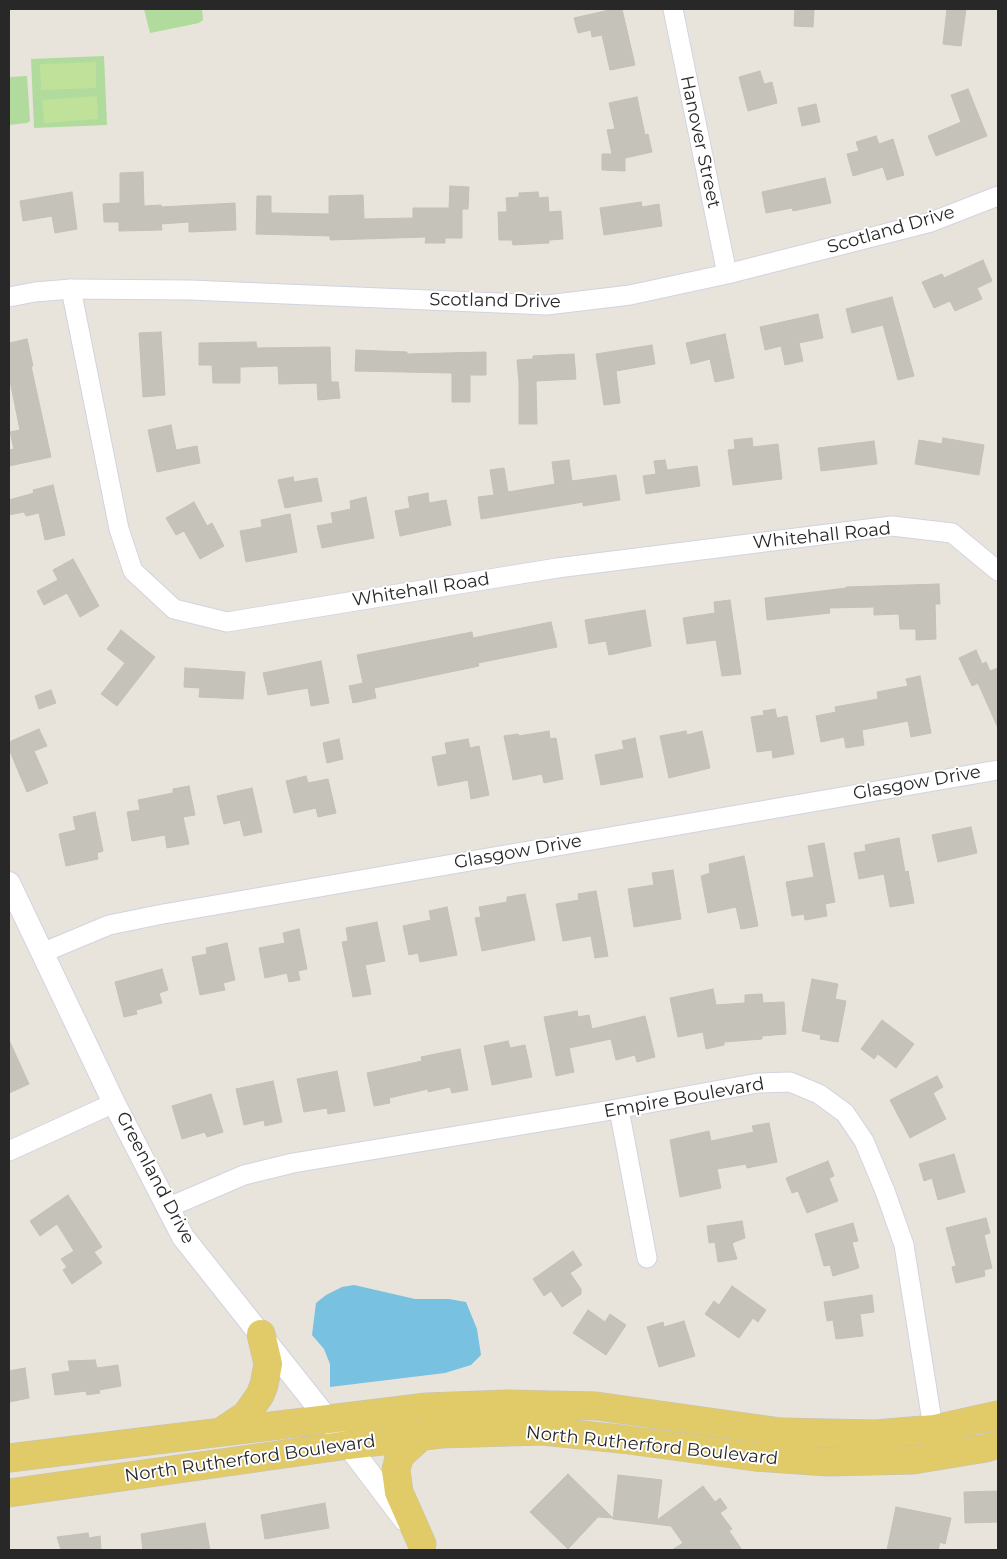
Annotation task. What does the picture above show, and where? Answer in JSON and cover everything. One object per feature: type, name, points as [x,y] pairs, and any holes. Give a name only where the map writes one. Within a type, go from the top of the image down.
[{"type":"main road","points":[[221,1432],[246,1415],[260,1395],[268,1364],[261,1334]]},
{"type":"main road","name":"North Rutherford Boulevard","points":[[9,1458],[427,1407],[507,1404],[596,1406],[781,1432],[875,1434],[935,1429],[998,1415]]},
{"type":"main road","name":"North Rutherford Boulevard","points":[[9,1493],[348,1445],[441,1434],[542,1431],[621,1439],[755,1457],[828,1462],[912,1460],[986,1448],[998,1444]]},
{"type":"main road","points":[[422,1436],[399,1458],[396,1470],[399,1492],[424,1547]]},
{"type":"street","name":"Hanover Street","points":[[673,9],[727,274]]},
{"type":"street","name":"Scotland Drive","points":[[9,297],[35,292],[72,289],[190,290],[547,305],[630,295],[727,274],[931,222],[998,196]]},
{"type":"street","name":"Whitehall Road","points":[[72,289],[119,529],[133,570],[174,609],[227,622],[557,568],[892,526],[952,533],[998,571]]},
{"type":"street","name":"Glasgow Drive","points":[[42,953],[109,925],[164,914],[998,770]]},
{"type":"street","name":"Greenland Drive","points":[[9,883],[114,1103],[183,1237],[328,1419],[424,1547]]},
{"type":"street","name":"Empire Boulevard","points":[[168,1208],[244,1175],[293,1163],[619,1109],[758,1083],[790,1082],[819,1094],[845,1113],[864,1140],[885,1191],[904,1245],[935,1429],[936,1456]]},
{"type":"street","points":[[9,1151],[114,1103]]},
{"type":"street","points":[[619,1109],[647,1258]]},
{"type":"green space","points":[[144,9],[202,9],[203,20],[199,23],[150,33]]},
{"type":"green space","points":[[104,56],[107,125],[34,128],[31,59]]},
{"type":"green space","points":[[96,62],[96,88],[41,90],[40,64]]},
{"type":"green space","points":[[27,76],[30,121],[9,125],[9,77]]},
{"type":"green space","points":[[97,96],[98,119],[44,123],[42,100]]},
{"type":"water","points":[[354,1285],[415,1299],[449,1299],[466,1302],[477,1329],[481,1355],[471,1365],[445,1373],[330,1387],[330,1364],[324,1349],[312,1335],[316,1303],[326,1295],[342,1287]]},
{"type":"building","points":[[622,9],[635,65],[610,70],[602,35],[592,37],[591,30],[578,33],[574,18]]},
{"type":"building","points":[[795,9],[814,9],[813,27],[794,26]]},
{"type":"building","points":[[947,9],[966,9],[961,46],[943,44]]},
{"type":"building","points":[[760,71],[764,84],[772,82],[777,103],[748,111],[739,77]]},
{"type":"building","points":[[968,89],[987,136],[936,156],[928,136],[961,122],[951,95]]},
{"type":"building","points":[[637,97],[645,135],[648,134],[652,152],[625,158],[625,171],[602,170],[602,154],[612,154],[607,130],[615,129],[609,103]]},
{"type":"building","points":[[816,104],[820,122],[802,126],[798,108]]},
{"type":"building","points":[[876,136],[879,144],[893,139],[904,175],[887,180],[883,167],[853,176],[847,154],[859,151],[856,142]]},
{"type":"building","points":[[143,172],[144,206],[161,205],[161,207],[235,203],[236,230],[189,232],[189,222],[161,224],[162,230],[119,231],[119,222],[104,222],[103,204],[120,203],[120,173]]},
{"type":"building","points":[[825,178],[831,203],[793,211],[792,208],[766,213],[762,192]]},
{"type":"building","points":[[450,186],[469,187],[468,209],[462,209],[462,238],[445,238],[445,243],[425,243],[426,237],[330,240],[330,236],[256,234],[257,196],[271,196],[271,213],[329,214],[329,196],[363,195],[364,219],[413,218],[413,208],[449,208]]},
{"type":"building","points":[[72,192],[77,229],[55,233],[52,216],[23,221],[20,201]]},
{"type":"building","points":[[538,192],[539,198],[548,197],[549,212],[561,211],[563,239],[549,240],[549,243],[513,245],[512,240],[499,240],[498,212],[507,212],[506,198],[519,197],[519,193]]},
{"type":"building","points":[[641,202],[642,207],[659,204],[662,226],[604,235],[600,208]]},
{"type":"building","points":[[983,260],[992,281],[977,288],[982,299],[955,311],[950,301],[934,308],[922,282],[942,274],[944,278]]},
{"type":"building","points":[[892,297],[914,376],[898,380],[883,325],[852,333],[846,309]]},
{"type":"building","points":[[818,314],[823,338],[799,343],[803,361],[785,365],[781,346],[765,350],[760,327]]},
{"type":"building","points":[[161,332],[165,395],[143,397],[139,333]]},
{"type":"building","points":[[725,334],[734,378],[715,382],[710,359],[691,364],[686,343]]},
{"type":"building","points":[[27,339],[51,457],[9,466],[9,450],[14,449],[10,432],[20,430],[9,376],[9,343]]},
{"type":"building","points":[[256,342],[257,348],[330,347],[331,382],[338,382],[340,398],[318,400],[317,383],[279,384],[278,366],[240,367],[240,383],[213,383],[212,365],[199,365],[199,343]]},
{"type":"building","points":[[652,345],[655,364],[616,371],[620,403],[604,405],[596,354]]},
{"type":"building","points":[[356,350],[407,352],[407,354],[486,352],[486,375],[470,375],[470,402],[452,402],[452,373],[355,371]]},
{"type":"building","points":[[574,354],[576,379],[536,381],[537,424],[519,424],[517,360],[533,359],[533,356]]},
{"type":"building","points":[[171,425],[176,450],[197,446],[200,463],[157,472],[148,430]]},
{"type":"building","points":[[752,438],[753,447],[778,444],[782,479],[733,485],[728,450],[735,449],[734,440]]},
{"type":"building","points":[[943,438],[984,445],[979,475],[915,464],[919,440],[942,444]]},
{"type":"building","points":[[874,441],[877,464],[821,471],[818,448]]},
{"type":"building","points":[[569,460],[572,481],[616,475],[620,500],[583,506],[583,502],[481,519],[478,497],[494,495],[490,470],[504,468],[508,492],[555,484],[552,462]]},
{"type":"building","points":[[665,460],[667,470],[697,466],[700,486],[646,494],[643,476],[656,474],[654,461]]},
{"type":"building","points":[[293,477],[294,482],[317,478],[322,501],[285,508],[278,480]]},
{"type":"building","points":[[53,485],[65,535],[45,540],[39,513],[26,516],[24,512],[9,515],[9,500],[34,493],[33,490]]},
{"type":"building","points":[[428,493],[429,503],[446,500],[451,525],[400,536],[395,511],[410,508],[408,497]]},
{"type":"building","points":[[366,497],[374,538],[322,548],[317,526],[333,523],[331,513],[351,509],[350,501]]},
{"type":"building","points":[[194,502],[207,526],[212,523],[224,546],[200,559],[184,531],[176,535],[166,518]]},
{"type":"building","points":[[290,514],[297,552],[246,562],[240,531],[262,527],[261,520]]},
{"type":"building","points":[[73,559],[99,606],[80,617],[67,593],[44,605],[37,591],[58,580],[53,570]]},
{"type":"building","points":[[939,584],[940,604],[935,604],[936,639],[916,640],[916,629],[900,629],[899,614],[874,615],[874,607],[829,608],[830,613],[767,620],[765,598],[846,587]]},
{"type":"building","points":[[730,600],[741,674],[722,676],[716,640],[687,644],[683,618],[715,613],[714,602]]},
{"type":"building","points":[[645,610],[651,646],[609,655],[606,641],[589,644],[585,620]]},
{"type":"building","points":[[551,622],[557,647],[478,663],[479,666],[374,688],[376,698],[353,703],[349,686],[363,683],[357,655],[472,632],[473,638]]},
{"type":"building","points":[[121,630],[155,657],[117,706],[101,694],[125,663],[107,649]]},
{"type":"building","points":[[976,650],[982,664],[986,662],[990,671],[998,668],[998,728],[978,683],[972,686],[959,658]]},
{"type":"building","points":[[321,661],[329,703],[311,706],[308,688],[268,695],[263,673]]},
{"type":"building","points":[[185,668],[245,672],[243,699],[199,697],[200,688],[184,687]]},
{"type":"building","points":[[920,676],[931,733],[911,737],[908,721],[862,730],[864,745],[846,748],[844,737],[821,742],[816,716],[836,712],[835,707],[878,699],[877,692],[908,686],[906,679]]},
{"type":"building","points":[[51,690],[56,703],[39,709],[35,696]]},
{"type":"building","points":[[775,709],[777,718],[787,716],[794,754],[773,758],[772,750],[757,752],[751,717],[764,715],[763,711]]},
{"type":"building","points":[[39,729],[47,746],[34,751],[48,783],[27,792],[9,749],[9,742]]},
{"type":"building","points":[[549,731],[550,739],[556,738],[563,779],[544,783],[542,774],[513,780],[504,736],[518,734],[519,736]]},
{"type":"building","points":[[686,731],[687,735],[702,731],[710,768],[669,778],[660,736]]},
{"type":"building","points":[[635,738],[643,777],[601,785],[595,755],[624,749],[622,741]]},
{"type":"building","points":[[339,739],[343,759],[327,763],[323,743]]},
{"type":"building","points":[[468,739],[470,748],[479,746],[489,795],[471,799],[468,780],[438,786],[432,757],[447,754],[445,743]]},
{"type":"building","points":[[306,776],[308,783],[328,779],[336,813],[318,817],[316,808],[294,813],[286,781]]},
{"type":"building","points":[[189,786],[195,815],[183,817],[189,844],[167,848],[165,835],[132,841],[127,812],[140,810],[138,800],[173,793],[173,789]]},
{"type":"building","points":[[252,788],[262,832],[244,836],[240,820],[224,824],[217,796]]},
{"type":"building","points":[[95,812],[103,851],[97,853],[98,859],[66,866],[59,834],[76,830],[73,817]]},
{"type":"building","points":[[971,827],[977,853],[938,862],[932,835]]},
{"type":"building","points":[[899,838],[905,872],[908,871],[914,903],[890,907],[884,874],[859,879],[854,853],[866,851],[865,845]]},
{"type":"building","points":[[824,843],[835,902],[825,904],[827,916],[805,920],[804,914],[792,916],[786,882],[814,877],[808,846]]},
{"type":"building","points":[[744,856],[758,926],[741,929],[736,907],[708,913],[701,876],[710,873],[709,864]]},
{"type":"building","points":[[673,870],[681,919],[634,927],[628,889],[654,885],[652,873]]},
{"type":"building","points":[[596,891],[608,956],[595,958],[591,936],[563,941],[556,904],[579,900],[578,894]]},
{"type":"building","points":[[525,894],[535,940],[482,951],[475,918],[481,917],[479,907],[507,902],[507,897]]},
{"type":"building","points":[[447,907],[457,955],[420,962],[418,953],[409,955],[403,926],[431,920],[429,911]]},
{"type":"building","points":[[377,922],[385,961],[365,965],[371,994],[353,997],[342,942],[348,941],[346,928]]},
{"type":"building","points":[[299,929],[307,969],[298,971],[300,980],[289,982],[287,973],[265,978],[259,948],[285,943],[283,933]]},
{"type":"building","points":[[227,943],[235,980],[223,983],[225,990],[200,995],[192,957],[207,954],[206,948]]},
{"type":"building","points":[[162,969],[168,990],[159,993],[162,1003],[136,1010],[137,1014],[124,1017],[115,982]]},
{"type":"building","points":[[812,979],[838,984],[835,999],[846,1001],[838,1042],[820,1039],[821,1035],[802,1031]]},
{"type":"building","points":[[713,989],[716,1005],[745,1003],[745,995],[762,994],[763,1003],[784,1002],[786,1034],[762,1036],[762,1039],[724,1042],[724,1045],[706,1049],[703,1032],[678,1037],[670,998]]},
{"type":"building","points":[[577,1011],[578,1017],[589,1015],[592,1029],[645,1016],[655,1057],[637,1062],[635,1055],[616,1060],[611,1039],[569,1048],[574,1072],[556,1076],[544,1017]]},
{"type":"building","points":[[882,1020],[914,1044],[896,1068],[878,1054],[874,1059],[861,1049]]},
{"type":"building","points":[[9,1040],[29,1084],[9,1093]]},
{"type":"building","points":[[508,1041],[510,1048],[525,1045],[532,1077],[492,1085],[484,1046]]},
{"type":"building","points":[[460,1049],[468,1090],[452,1093],[450,1087],[428,1092],[428,1089],[389,1098],[390,1103],[374,1106],[367,1073],[422,1061],[421,1057]]},
{"type":"building","points":[[337,1071],[345,1111],[328,1114],[327,1108],[304,1112],[297,1079]]},
{"type":"building","points":[[937,1076],[943,1087],[933,1093],[946,1119],[910,1138],[890,1100]]},
{"type":"building","points":[[273,1081],[282,1122],[265,1126],[264,1120],[244,1125],[236,1089]]},
{"type":"building","points":[[211,1094],[223,1132],[207,1137],[205,1132],[182,1139],[172,1106]]},
{"type":"building","points":[[769,1123],[777,1162],[747,1168],[746,1164],[717,1169],[721,1188],[680,1197],[670,1140],[709,1131],[711,1141],[754,1132],[752,1126]]},
{"type":"building","points":[[954,1154],[965,1192],[938,1200],[932,1178],[924,1181],[919,1164]]},
{"type":"building","points":[[828,1161],[834,1176],[829,1178],[838,1201],[807,1213],[798,1191],[792,1193],[786,1178]]},
{"type":"building","points":[[68,1195],[102,1247],[94,1252],[102,1263],[72,1284],[63,1270],[67,1267],[61,1259],[74,1251],[57,1224],[40,1236],[30,1221]]},
{"type":"building","points":[[986,1218],[990,1233],[984,1235],[992,1268],[984,1270],[985,1276],[956,1283],[952,1267],[956,1266],[946,1228]]},
{"type":"building","points":[[742,1221],[745,1238],[732,1243],[737,1259],[718,1262],[715,1242],[709,1243],[707,1226]]},
{"type":"building","points":[[853,1223],[858,1241],[852,1242],[859,1268],[833,1276],[830,1265],[824,1266],[815,1234]]},
{"type":"building","points":[[573,1251],[582,1265],[570,1273],[581,1289],[581,1294],[562,1307],[551,1291],[544,1296],[533,1279]]},
{"type":"building","points":[[732,1286],[766,1310],[758,1322],[753,1318],[739,1338],[705,1314],[714,1301],[719,1305]]},
{"type":"building","points":[[872,1295],[874,1312],[860,1314],[863,1336],[836,1339],[833,1320],[827,1321],[824,1302]]},
{"type":"building","points":[[588,1310],[605,1322],[610,1314],[626,1325],[606,1355],[573,1333]]},
{"type":"building","points":[[684,1321],[695,1356],[659,1367],[647,1327],[663,1322],[664,1327]]},
{"type":"building","points":[[95,1360],[97,1368],[118,1365],[121,1386],[99,1390],[100,1393],[87,1395],[86,1391],[55,1395],[52,1374],[70,1371],[68,1361]]},
{"type":"building","points":[[25,1368],[29,1398],[9,1402],[9,1371]]},
{"type":"building","points":[[568,1474],[613,1518],[598,1517],[568,1549],[530,1512]]},
{"type":"building","points":[[618,1475],[662,1480],[657,1520],[703,1486],[715,1502],[720,1498],[727,1508],[720,1513],[732,1529],[729,1531],[742,1550],[672,1550],[683,1543],[671,1526],[613,1519]]},
{"type":"building","points":[[998,1491],[998,1522],[965,1523],[964,1492]]},
{"type":"building","points":[[325,1503],[329,1528],[265,1539],[261,1515]]},
{"type":"building","points":[[896,1507],[951,1518],[945,1544],[940,1542],[938,1550],[887,1550]]},
{"type":"building","points":[[205,1523],[210,1550],[195,1550],[195,1548],[183,1550],[143,1550],[141,1534]]},
{"type":"building","points":[[88,1533],[89,1538],[100,1536],[101,1550],[61,1550],[57,1537]]}]
